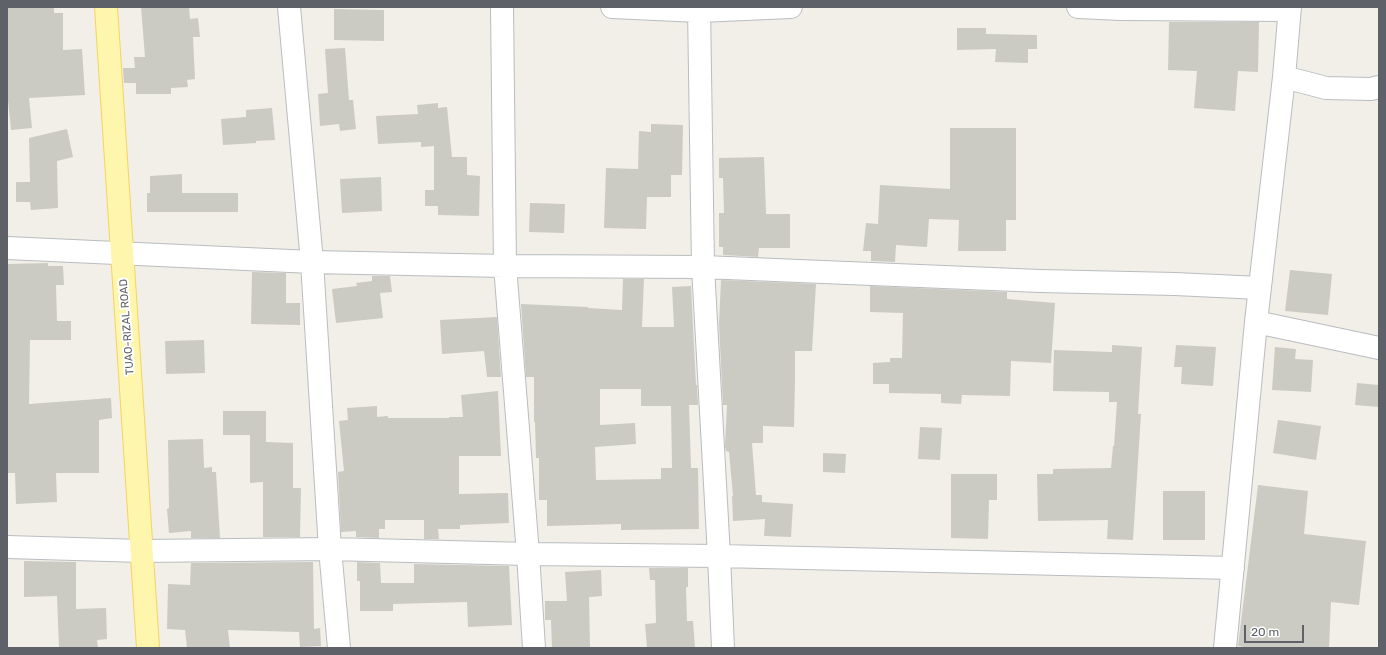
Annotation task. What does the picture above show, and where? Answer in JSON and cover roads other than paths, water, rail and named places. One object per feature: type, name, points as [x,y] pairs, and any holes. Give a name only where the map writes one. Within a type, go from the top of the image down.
[{"type":"main road","name":"TUAO-RIZAL ROAD","points":[[106,7],[148,648]]},
{"type":"street","points":[[289,7],[312,262],[330,549],[339,648]]},
{"type":"street","points":[[502,7],[504,266],[528,554],[534,648]]},
{"type":"street","points":[[612,7],[699,9],[791,7]]},
{"type":"street","points":[[1078,7],[1121,9],[1290,8],[1284,77],[1256,322],[1225,648]]},
{"type":"street","points":[[699,9],[703,267],[723,648]]},
{"type":"street","points":[[1284,77],[1326,88],[1371,89],[1379,87]]},
{"type":"street","points":[[7,248],[312,262],[504,266],[703,267],[1040,281],[1175,284],[1260,288]]},
{"type":"street","points":[[1256,322],[1379,348]]},
{"type":"street","points":[[7,547],[142,550],[330,549],[1233,568]]}]
